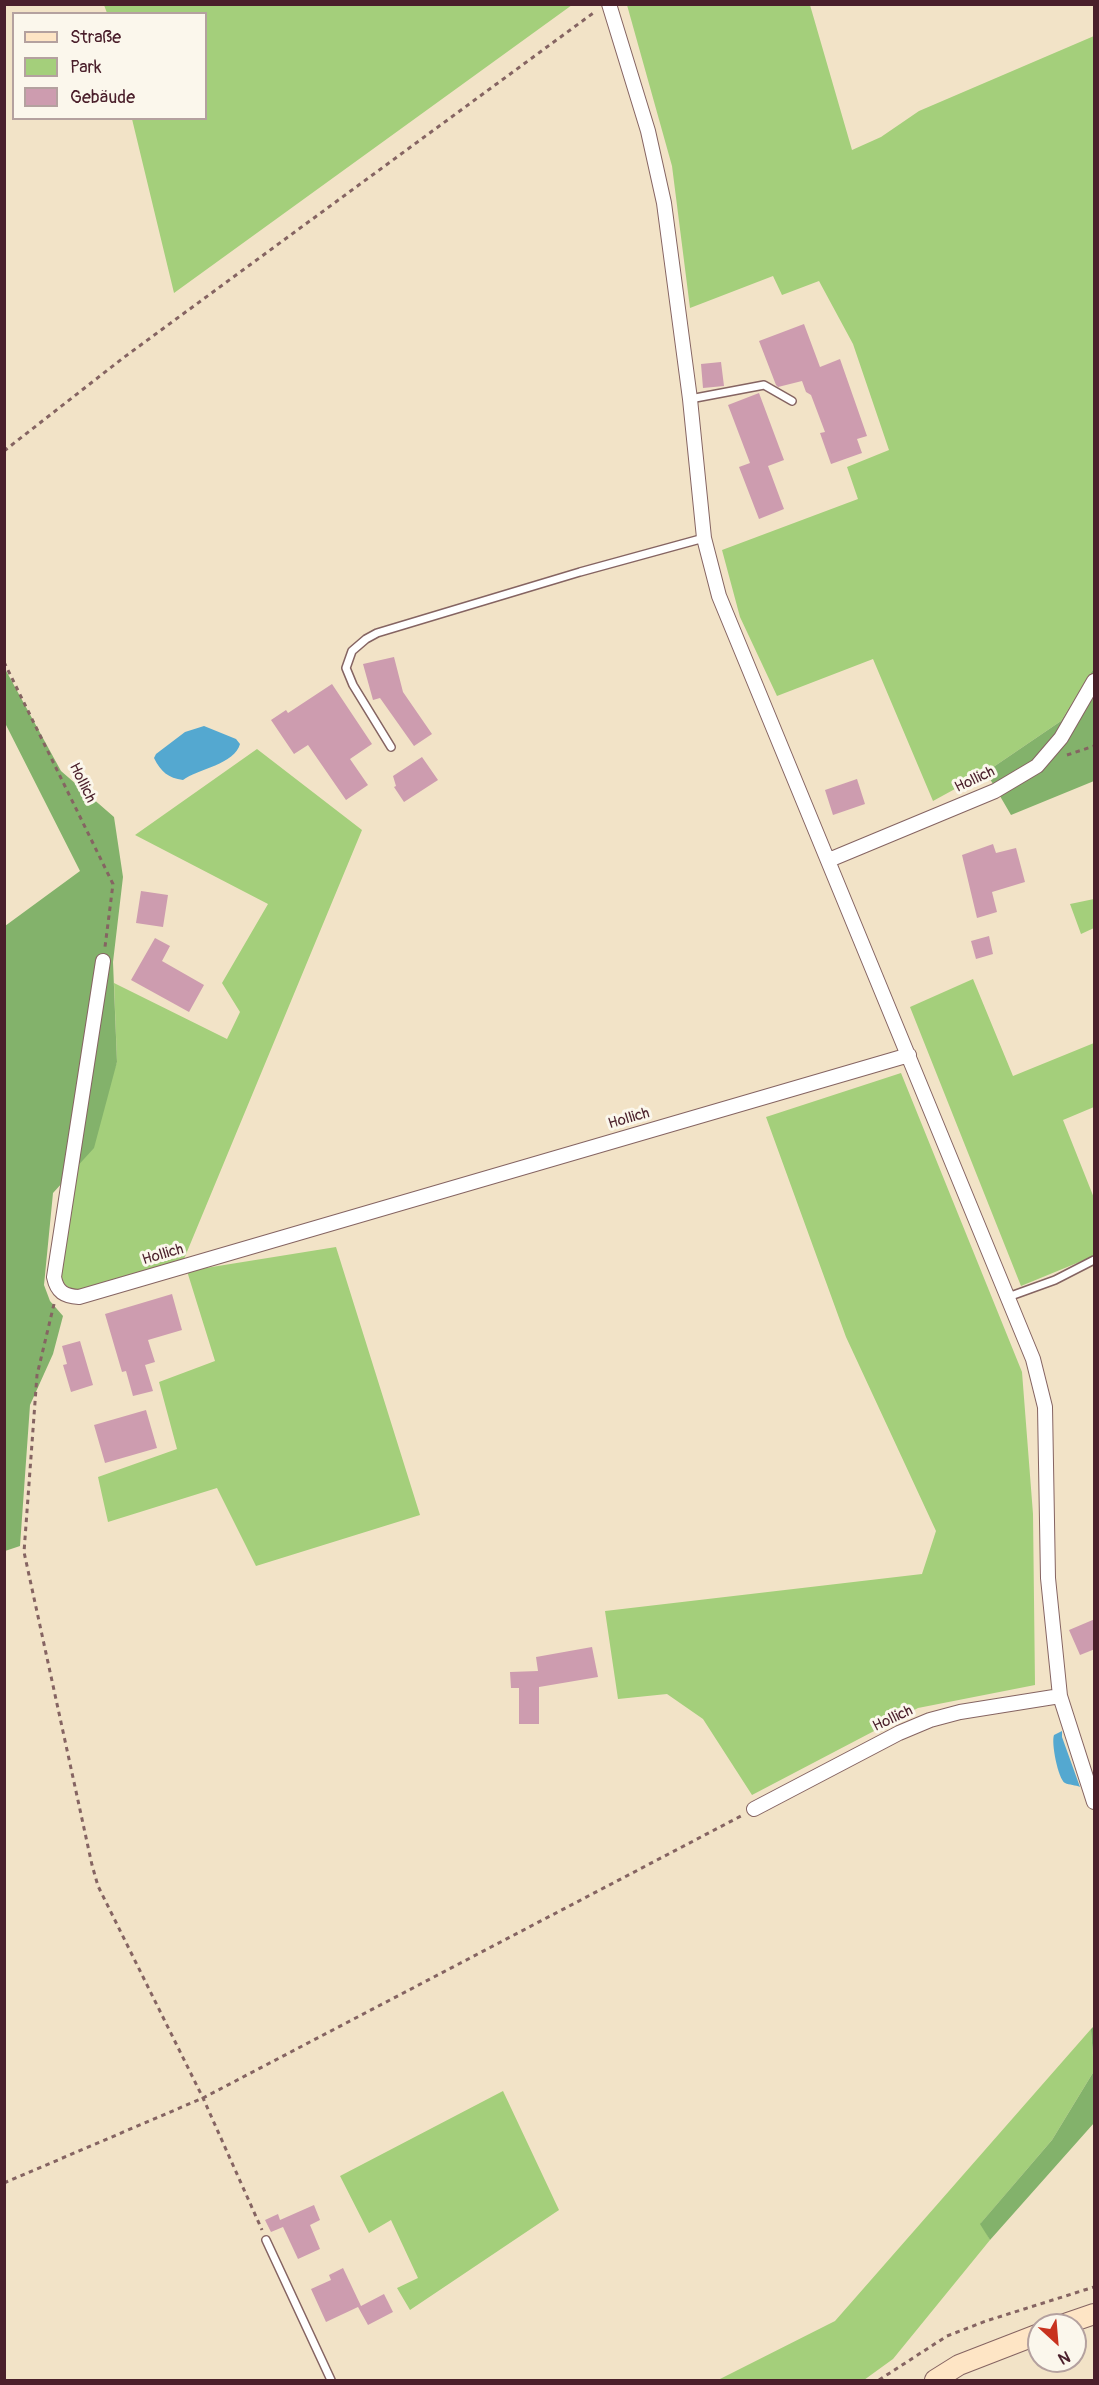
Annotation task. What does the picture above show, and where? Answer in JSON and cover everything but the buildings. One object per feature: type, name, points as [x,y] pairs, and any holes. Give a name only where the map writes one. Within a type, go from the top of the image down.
[{"type":"main road","points":[[935,2380],[959,2365],[1027,2339]]},
{"type":"street","points":[[609,4],[648,131],[664,202],[690,399],[704,538],[719,596],[1033,1359],[1045,1407],[1048,1578],[1060,1696],[1095,1802]]},
{"type":"street","name":"Hollich","points":[[829,860],[995,791],[1037,766],[1061,738],[1095,681]]},
{"type":"street","points":[[61,1293],[54,1277],[104,961]]},
{"type":"street","name":"Hollich","points":[[61,1293],[79,1297],[909,1055]]},
{"type":"street","name":"Hollich","points":[[754,1809],[899,1733],[930,1720],[960,1712],[1060,1696]]},
{"type":"lane","points":[[690,399],[764,386],[792,401]]},
{"type":"lane","points":[[391,747],[353,685],[346,668],[352,651],[366,639],[394,628],[487,600],[704,538]]},
{"type":"lane","points":[[1008,1297],[1056,1280],[1095,1260]]},
{"type":"lane","points":[[266,2240],[331,2380]]},
{"type":"path","points":[[4,451],[142,344],[355,186],[458,114],[604,4]]},
{"type":"path","name":"Hollich","points":[[4,662],[113,884],[104,961]]},
{"type":"path","points":[[61,1293],[55,1299],[36,1375],[24,1552],[98,1886],[203,2098],[266,2240]]},
{"type":"path","points":[[4,2183],[203,2098],[754,1809]]},
{"type":"path","points":[[879,2380],[947,2336],[986,2320],[1095,2286]]},
{"type":"green space","points":[[104,4],[572,5],[174,293],[132,120],[207,120],[207,12],[107,12]]},
{"type":"green space","points":[[627,5],[810,5],[852,150],[881,137],[919,111],[1094,36],[1094,668],[1061,721],[986,772],[933,801],[873,659],[777,696],[740,617],[722,550],[858,499],[847,467],[889,450],[853,344],[819,281],[782,295],[773,276],[690,308],[672,166]]},
{"type":"green space","points":[[4,667],[61,771],[114,817],[123,877],[113,962],[117,1062],[94,1148],[53,1193],[44,1285],[50,1301],[63,1316],[53,1354],[30,1405],[20,1546],[5,1551],[5,926],[80,871],[5,723]]},
{"type":"green space","points":[[1094,668],[1094,781],[1011,815],[986,772],[1061,721]]},
{"type":"green space","points":[[257,749],[362,830],[184,1259],[82,1290],[71,1288],[63,1282],[60,1275],[77,1166],[117,1062],[114,983],[227,1039],[240,1012],[222,983],[268,904],[135,835]]},
{"type":"green space","points":[[1094,899],[1094,928],[1081,934],[1070,904]]},
{"type":"green space","points":[[973,979],[1013,1076],[1094,1043],[1094,1107],[1063,1120],[1094,1198],[1094,1256],[1021,1286],[910,1007]]},
{"type":"green space","points":[[901,1073],[1022,1372],[1033,1514],[1035,1685],[918,1708],[752,1795],[703,1719],[667,1694],[618,1699],[605,1611],[922,1574],[936,1531],[846,1337],[766,1117]]},
{"type":"green space","points":[[336,1247],[420,1515],[256,1566],[217,1488],[108,1522],[98,1477],[177,1449],[159,1382],[215,1361],[187,1271]]},
{"type":"green space","points":[[1094,2026],[1094,2071],[1091,2029]]},
{"type":"green space","points":[[1091,2029],[1094,2071],[1052,2140],[981,2223],[990,2240],[893,2359],[864,2380],[718,2380],[835,2321]]},
{"type":"green space","points":[[1094,2071],[1094,2123],[990,2240],[980,2224],[1052,2140]]},
{"type":"green space","points":[[503,2091],[559,2210],[410,2310],[397,2288],[418,2278],[391,2220],[369,2233],[340,2176]]},
{"type":"water","points":[[204,726],[236,739],[240,744],[237,751],[224,761],[183,780],[166,774],[154,758],[156,754],[185,732]]},
{"type":"water","points":[[1062,1731],[1062,1737],[1080,1787],[1065,1783],[1058,1768],[1053,1739],[1054,1735]]}]
